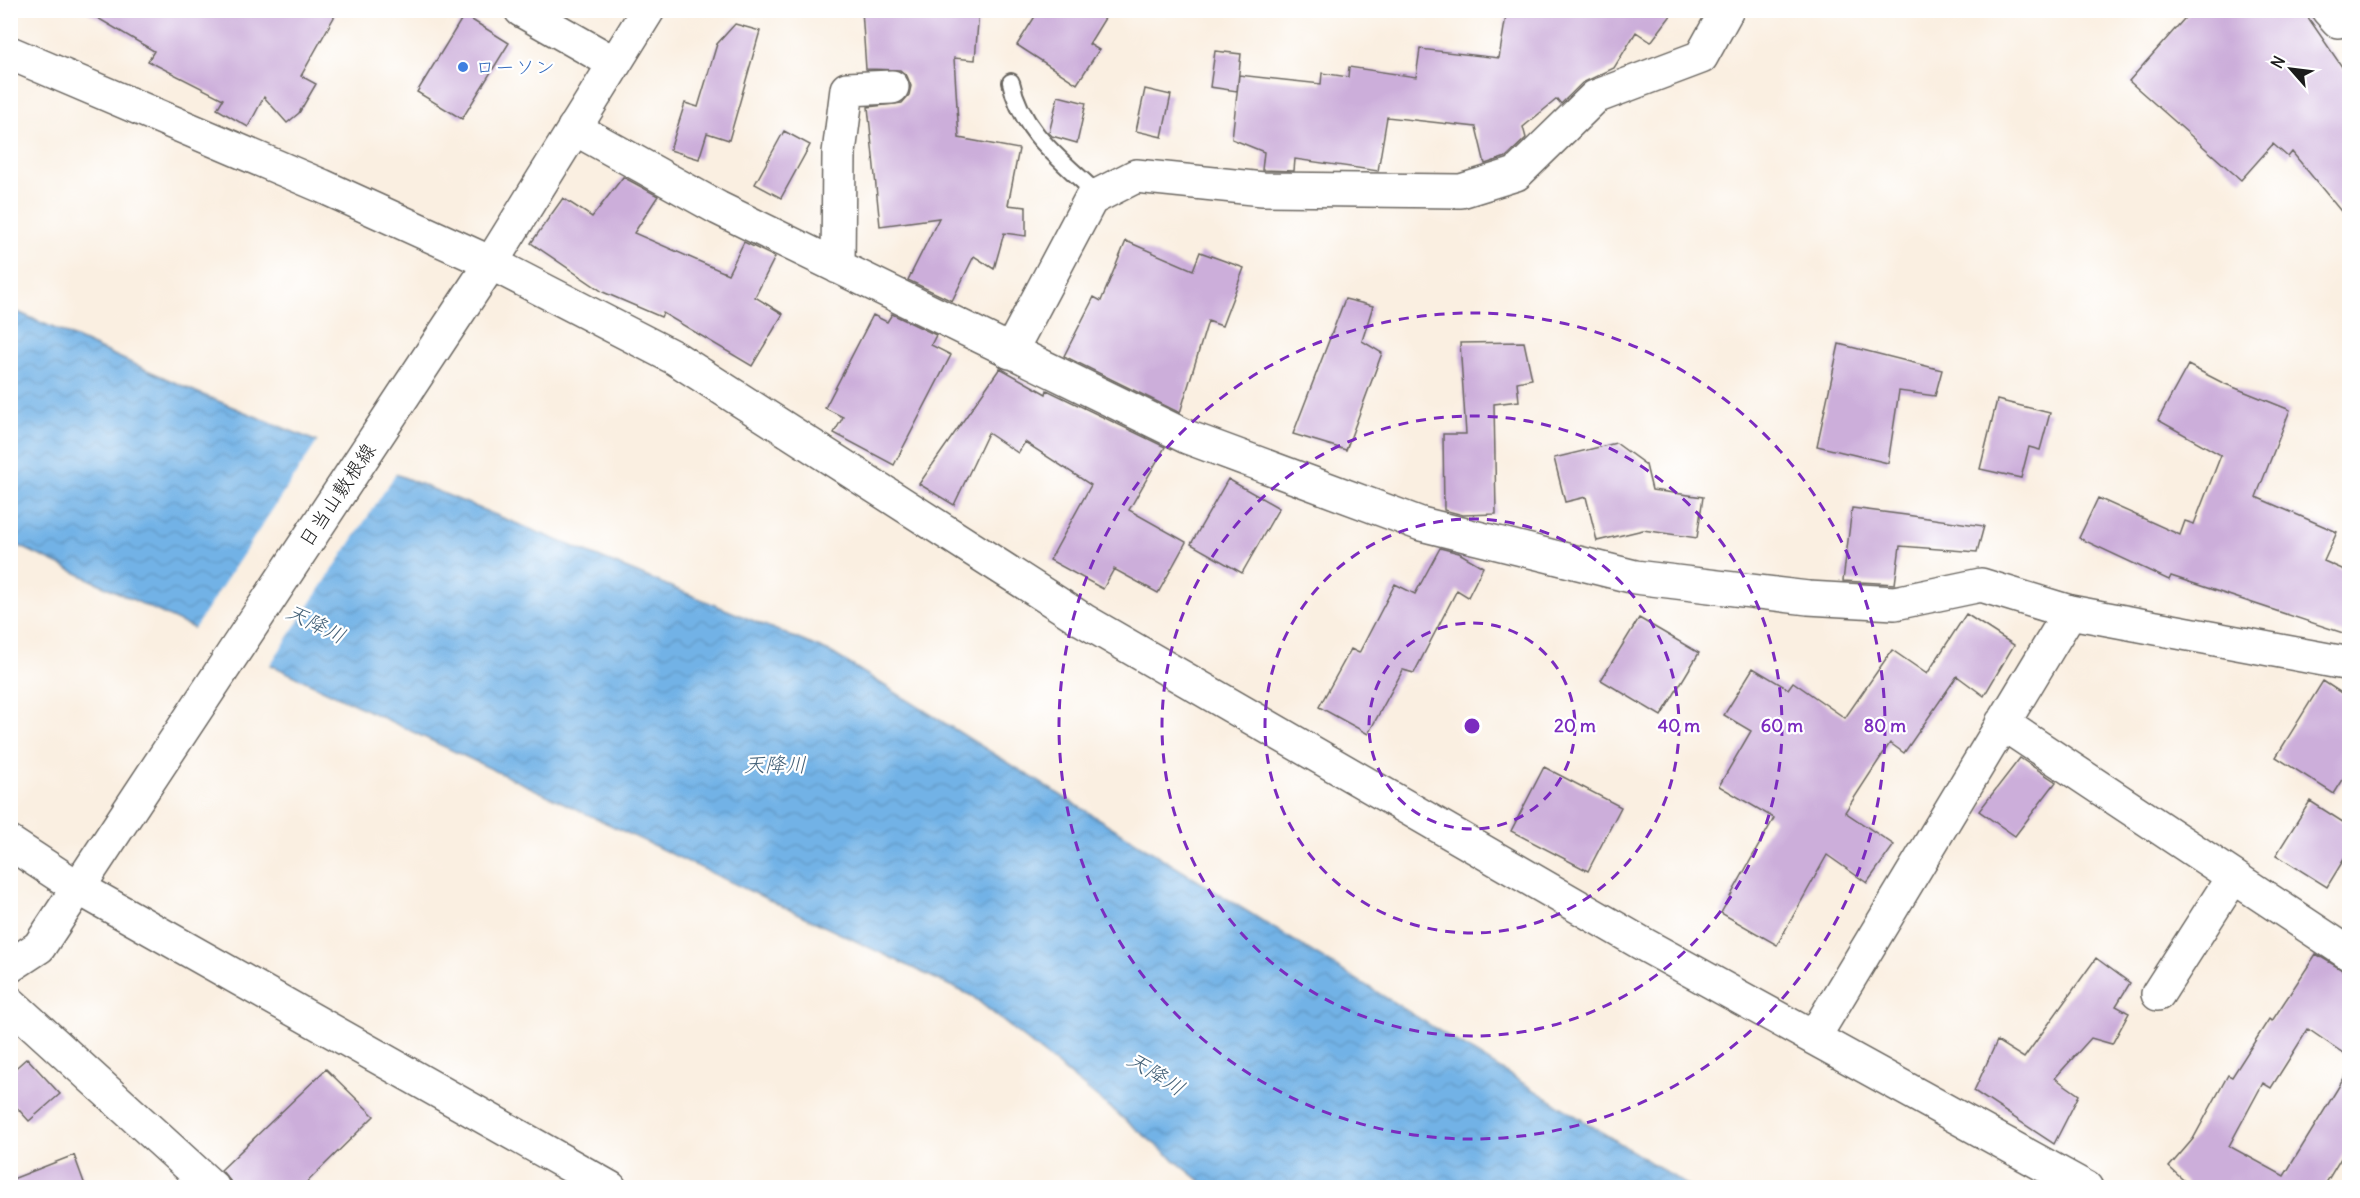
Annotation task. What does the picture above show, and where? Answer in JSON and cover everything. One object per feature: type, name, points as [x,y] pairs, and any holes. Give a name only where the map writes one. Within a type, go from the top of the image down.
[{"type":"street","points":[[521,10],[614,63]]},
{"type":"street","name":"日当山敷根線","points":[[10,966],[39,946],[491,263],[648,10]]},
{"type":"street","points":[[1010,352],[1091,199],[1136,176],[1263,189],[1461,191],[1472,188],[1516,174],[1595,97],[1701,57],[1727,10]]},
{"type":"street","points":[[10,53],[322,186],[491,263],[675,358],[1083,620],[1643,944],[2086,1188]]},
{"type":"street","points":[[837,267],[839,153],[847,89],[892,87]]},
{"type":"street","points":[[574,128],[718,208],[1187,437],[1421,524],[1646,579],[1808,598],[1895,603],[1981,585],[2070,612],[2349,664]]},
{"type":"street","points":[[1814,1037],[2070,612]]},
{"type":"street","points":[[2002,723],[2349,954]]},
{"type":"street","points":[[10,843],[76,887],[610,1188]]},
{"type":"street","points":[[2158,994],[2233,877]]},
{"type":"street","points":[[10,1003],[213,1188]]},
{"type":"lane","points":[[1011,82],[1015,103],[1029,128],[1098,195]]},
{"type":"water","name":"天降川","points":[[11,309],[196,392],[832,653],[1690,1187],[1208,1187],[972,996],[11,542]]},
{"type":"pier","points":[[319,439],[397,472],[268,668],[192,632]]},
{"type":"building","points":[[84,10],[338,10],[301,76],[316,84],[299,113],[287,123],[264,97],[248,127],[217,109],[223,99],[148,61],[154,51]]},
{"type":"building","points":[[862,10],[979,10],[975,60],[954,58],[959,138],[1019,149],[1008,205],[1026,207],[1026,236],[1004,233],[994,269],[974,256],[952,301],[908,280],[939,218],[880,226],[868,107],[902,103],[909,95],[911,86],[907,76],[900,70],[866,69]]},
{"type":"building","points":[[1039,10],[1110,10],[1089,44],[1099,50],[1077,84],[1017,45]]},
{"type":"building","points":[[1507,10],[1675,10],[1651,42],[1636,32],[1614,68],[1582,83],[1561,104],[1557,99],[1523,127],[1526,138],[1506,157],[1485,164],[1476,127],[1387,117],[1378,171],[1295,159],[1294,171],[1262,170],[1264,152],[1232,139],[1239,75],[1321,84],[1322,73],[1348,77],[1349,67],[1416,77],[1420,49],[1499,58]]},
{"type":"building","points":[[2192,10],[2303,10],[2349,77],[2349,221],[2292,152],[2288,157],[2273,144],[2241,180],[2129,81]]},
{"type":"building","name":"ローソン","points":[[464,15],[509,43],[462,119],[417,92]]},
{"type":"building","points":[[735,24],[760,31],[729,140],[707,133],[699,159],[670,150],[685,103],[698,107],[717,44]]},
{"type":"building","points":[[1215,51],[1241,54],[1237,91],[1210,87]]},
{"type":"building","points":[[1145,89],[1171,95],[1162,137],[1136,131]]},
{"type":"building","points":[[1058,96],[1086,103],[1077,143],[1052,136],[1049,133]]},
{"type":"building","points":[[784,131],[810,145],[781,198],[755,184]]},
{"type":"building","points":[[623,177],[658,196],[634,233],[728,274],[744,242],[775,257],[755,297],[783,314],[752,366],[663,313],[661,317],[603,292],[531,243],[563,198],[592,217]]},
{"type":"building","points":[[1126,241],[1193,270],[1200,252],[1244,268],[1222,326],[1208,321],[1180,413],[1064,356],[1094,297],[1101,301]]},
{"type":"building","points":[[1345,299],[1373,306],[1362,341],[1382,353],[1346,450],[1293,434]]},
{"type":"building","points":[[892,314],[936,335],[931,345],[951,355],[894,465],[834,433],[843,417],[825,408],[873,315],[887,322]]},
{"type":"building","points":[[1524,342],[1532,379],[1517,382],[1519,401],[1494,404],[1496,514],[1463,515],[1444,510],[1443,434],[1466,434],[1460,343]]},
{"type":"building","points":[[1839,344],[1942,370],[1935,396],[1899,391],[1888,463],[1817,446]]},
{"type":"building","points":[[2188,365],[2223,383],[2290,410],[2256,497],[2337,532],[2324,561],[2349,572],[2349,635],[2171,576],[2169,580],[2079,538],[2098,498],[2180,535],[2185,521],[2194,524],[2221,455],[2158,420]]},
{"type":"building","points":[[1000,368],[1046,394],[1047,390],[1165,447],[1129,510],[1186,542],[1158,593],[1114,569],[1103,589],[1050,560],[1091,485],[1025,442],[1018,453],[988,433],[954,505],[919,484]]},
{"type":"building","points":[[1997,400],[2050,413],[2040,450],[2029,447],[2021,478],[1980,469]]},
{"type":"building","points":[[1616,443],[1646,465],[1652,490],[1703,497],[1697,538],[1643,530],[1597,541],[1586,497],[1565,502],[1554,458]]},
{"type":"building","points":[[1228,479],[1279,508],[1242,573],[1191,544]]},
{"type":"building","points":[[1852,508],[1984,526],[1977,552],[1900,546],[1895,584],[1843,581]]},
{"type":"building","points":[[1440,548],[1459,553],[1483,567],[1468,597],[1457,590],[1414,673],[1403,670],[1368,734],[1319,707],[1351,649],[1359,653],[1395,584],[1415,594]]},
{"type":"building","points":[[1966,614],[2014,645],[1984,696],[1957,676],[1904,753],[1890,743],[1845,812],[1894,845],[1867,883],[1827,855],[1777,945],[1721,913],[1774,818],[1719,786],[1751,731],[1724,715],[1753,668],[1788,689],[1793,682],[1845,718],[1892,650],[1927,674]]},
{"type":"building","points":[[1639,618],[1699,653],[1661,716],[1601,680]]},
{"type":"building","points":[[2323,681],[2349,698],[2349,770],[2334,794],[2276,757]]},
{"type":"building","points":[[2020,758],[2056,782],[2015,836],[1979,811]]},
{"type":"building","points":[[1544,767],[1621,807],[1588,871],[1511,831]]},
{"type":"building","points":[[2310,801],[2349,826],[2349,851],[2327,887],[2276,855]]},
{"type":"building","points":[[2316,954],[2349,974],[2349,1057],[2308,1029],[2271,1088],[2263,1083],[2229,1146],[2284,1176],[2349,1070],[2349,1145],[2323,1188],[2192,1188],[2169,1167],[2193,1139],[2228,1075],[2232,1077],[2269,1019],[2272,1021]]},
{"type":"building","points":[[2096,958],[2130,983],[2116,1006],[2129,1013],[2112,1044],[2091,1038],[2055,1078],[2079,1095],[2054,1144],[1974,1091],[1997,1041],[2024,1058]]},
{"type":"building","points":[[27,1058],[60,1094],[29,1121],[10,1100],[10,1073]]},
{"type":"building","points":[[326,1069],[374,1116],[301,1188],[231,1188],[231,1182],[221,1170]]},
{"type":"building","points":[[74,1155],[86,1188],[10,1188],[10,1180]]},
{"type":"place","name":"ローソン","points":[[463,67]]}]
